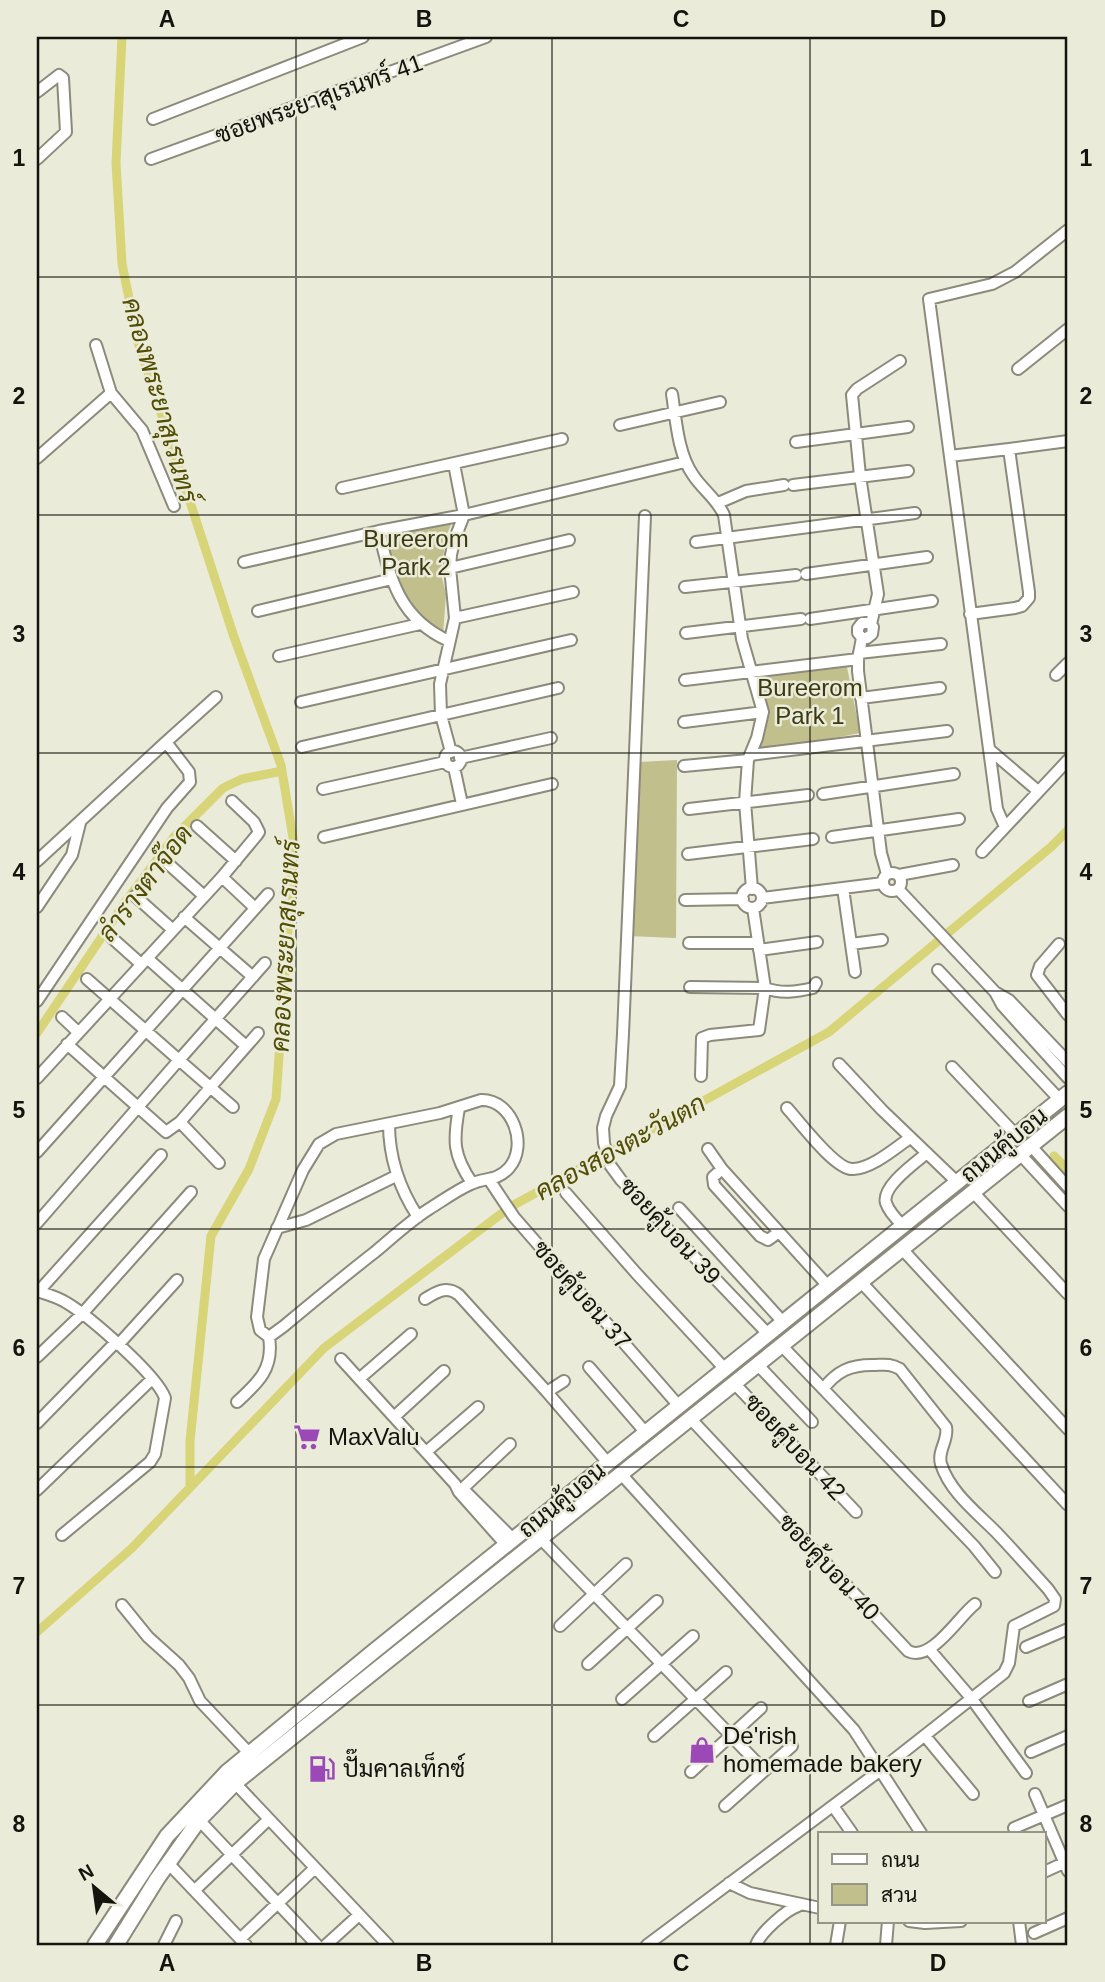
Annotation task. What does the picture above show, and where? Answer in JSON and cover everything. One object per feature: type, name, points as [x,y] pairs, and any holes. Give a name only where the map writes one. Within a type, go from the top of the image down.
[{"type":"main road","name":"ถนนคู้บอน","points":[[116,1945],[199,1820],[235,1783],[334,1694],[509,1542],[1064,1097]]},
{"type":"main road","name":"ถนนคู้บอน","points":[[95,1945],[166,1836],[227,1772],[541,1539],[1068,1116]]},
{"type":"street","points":[[153,119],[363,37]]},
{"type":"street","name":"ซอยพระยาสุเรนทร์ 41","points":[[151,159],[486,37]]},
{"type":"street","points":[[37,92],[54,76],[63,78],[66,132],[37,159]]},
{"type":"street","points":[[1005,827],[997,809],[929,299],[992,284],[1032,261],[1068,230]]},
{"type":"street","points":[[1018,369],[1068,329]]},
{"type":"street","points":[[96,345],[111,393],[142,430],[174,506]]},
{"type":"street","points":[[889,877],[901,883],[898,889],[891,891],[883,862],[861,698],[858,656],[862,638],[858,633],[858,626],[864,622],[871,624],[878,594],[851,400],[853,392],[900,361]]},
{"type":"street","points":[[37,458],[111,393]]},
{"type":"street","points":[[672,394],[685,462],[698,482],[718,503],[724,515],[740,625],[763,712],[749,757],[745,802],[752,889]]},
{"type":"street","points":[[620,425],[720,402]]},
{"type":"street","points":[[796,442],[908,427]]},
{"type":"street","points":[[342,488],[562,439]]},
{"type":"street","points":[[950,456],[1068,441]]},
{"type":"street","points":[[970,614],[1022,606],[1029,598],[1009,449]]},
{"type":"street","points":[[244,562],[685,462]]},
{"type":"street","points":[[454,464],[464,514],[453,541],[450,568],[455,618],[440,684],[441,715],[462,804]]},
{"type":"street","points":[[718,503],[746,491],[908,471]]},
{"type":"street","points":[[696,542],[915,513]]},
{"type":"street","name":"ซอยคู้บอน 39","points":[[645,516],[624,1034],[620,1086],[606,1116],[604,1143],[610,1165],[621,1180],[768,1334]]},
{"type":"street","points":[[379,530],[392,579],[406,606],[420,624],[449,641]]},
{"type":"street","points":[[450,568],[569,540]]},
{"type":"street","points":[[685,587],[801,575],[927,557]]},
{"type":"street","points":[[258,611],[392,579]]},
{"type":"street","points":[[455,618],[573,592]]},
{"type":"street","points":[[686,633],[932,601]]},
{"type":"street","points":[[279,656],[420,624]]},
{"type":"street","points":[[301,702],[571,640]]},
{"type":"street","points":[[685,680],[941,644]]},
{"type":"street","points":[[1056,675],[1068,663]]},
{"type":"street","points":[[302,747],[558,688]]},
{"type":"street","points":[[861,698],[940,688]]},
{"type":"street","points":[[37,861],[216,696]]},
{"type":"street","points":[[684,722],[763,712]]},
{"type":"street","points":[[684,766],[947,731]]},
{"type":"street","points":[[323,789],[551,738]]},
{"type":"street","points":[[37,1001],[167,808],[190,782],[189,772],[166,742]]},
{"type":"street","points":[[990,750],[1038,791]]},
{"type":"street","points":[[982,852],[1068,760]]},
{"type":"street","points":[[823,794],[954,774]]},
{"type":"street","points":[[324,837],[552,783]]},
{"type":"street","points":[[689,809],[808,795]]},
{"type":"street","points":[[37,1078],[222,877],[259,832],[254,822],[232,801]]},
{"type":"street","points":[[832,837],[959,819]]},
{"type":"street","points":[[37,907],[72,855],[80,823]]},
{"type":"street","points":[[197,826],[236,861]]},
{"type":"street","points":[[688,854],[813,839]]},
{"type":"street","points":[[164,860],[204,895]]},
{"type":"street","points":[[762,898],[843,888],[953,865]]},
{"type":"street","points":[[222,877],[255,908]]},
{"type":"street","points":[[843,888],[855,972]]},
{"type":"street","points":[[752,889],[759,891],[762,898],[760,905],[753,908],[746,906],[743,899],[745,892],[752,889]]},
{"type":"street","points":[[898,889],[995,992],[1002,1005],[1068,1078]]},
{"type":"street","points":[[37,1152],[268,894]]},
{"type":"street","points":[[135,896],[173,930]]},
{"type":"street","points":[[685,900],[743,899]]},
{"type":"street","points":[[701,1076],[702,1038],[759,1030],[765,988],[753,908]]},
{"type":"street","points":[[184,918],[253,978]]},
{"type":"street","points":[[113,939],[182,990],[246,1046]]},
{"type":"street","points":[[851,944],[882,940]]},
{"type":"street","points":[[688,943],[758,947],[817,942]]},
{"type":"street","points":[[1059,944],[1040,966],[1037,975],[1068,1015]]},
{"type":"street","points":[[37,1223],[265,963]]},
{"type":"street","points":[[938,970],[1064,1097]]},
{"type":"street","points":[[87,979],[233,1107]]},
{"type":"street","points":[[690,987],[765,988],[777,993],[813,988],[816,983]]},
{"type":"street","points":[[995,992],[1009,1000],[1068,1062]]},
{"type":"street","points":[[62,1017],[78,1032]]},
{"type":"street","points":[[67,1044],[164,1132],[169,1132],[258,1033]]},
{"type":"street","points":[[839,1064],[910,1138],[957,1182]]},
{"type":"street","points":[[952,1067],[1016,1135]]},
{"type":"street","points":[[237,1402],[266,1370],[272,1351],[269,1337],[260,1330],[257,1317],[264,1259],[303,1170],[319,1144],[336,1134],[459,1108],[481,1100],[497,1103],[510,1116],[515,1126],[517,1145],[513,1162],[508,1169],[490,1181],[472,1183],[418,1217],[269,1337]]},
{"type":"street","points":[[459,1108],[455,1130],[456,1153],[472,1183]]},
{"type":"street","points":[[787,1108],[837,1163],[849,1170],[873,1162],[910,1138]]},
{"type":"street","points":[[180,1122],[219,1163]]},
{"type":"street","points":[[389,1124],[396,1175],[418,1217]]},
{"type":"street","points":[[708,1149],[722,1169],[828,1286]]},
{"type":"street","points":[[1025,1150],[1068,1187]]},
{"type":"street","points":[[1025,1150],[1068,1206]]},
{"type":"street","points":[[903,1226],[887,1206],[886,1195],[893,1183],[927,1153]]},
{"type":"street","points":[[62,1535],[150,1462],[155,1454],[165,1398],[152,1379],[82,1314],[65,1301],[38,1291],[160,1155]]},
{"type":"street","points":[[722,1169],[713,1177],[714,1185],[760,1236],[768,1240],[779,1232]]},
{"type":"street","points":[[277,1228],[306,1220],[396,1175]]},
{"type":"street","name":"ซอยคู้บอน 37","points":[[490,1181],[514,1217],[679,1406]]},
{"type":"street","points":[[37,1357],[82,1314],[191,1192]]},
{"type":"street","points":[[973,1192],[1068,1294]]},
{"type":"street","points":[[566,1193],[635,1273],[725,1369]]},
{"type":"street","points":[[679,1208],[783,1322]]},
{"type":"street","points":[[902,1249],[1068,1429]]},
{"type":"street","points":[[37,1423],[177,1280]]},
{"type":"street","points":[[861,1282],[1068,1505]]},
{"type":"street","points":[[425,1299],[436,1292],[453,1291],[547,1392],[608,1463]]},
{"type":"street","points":[[359,1379],[411,1335]]},
{"type":"street","points":[[781,1345],[974,1546],[995,1572]]},
{"type":"street","points":[[341,1359],[509,1542]]},
{"type":"street","points":[[757,1364],[812,1422]]},
{"type":"street","points":[[647,1945],[925,1736],[1007,1669],[1014,1626],[1051,1608],[1055,1602],[1053,1595],[959,1497],[942,1464],[940,1454],[947,1433],[946,1427],[900,1369],[890,1364],[858,1365],[839,1372],[823,1389]]},
{"type":"street","points":[[589,1367],[646,1433]]},
{"type":"street","points":[[394,1417],[444,1371]]},
{"type":"street","points":[[37,1490],[152,1379]]},
{"type":"street","points":[[547,1392],[564,1381]]},
{"type":"street","name":"ซอยคู้บอน 42","points":[[734,1383],[856,1512]]},
{"type":"street","points":[[426,1452],[478,1407]]},
{"type":"street","name":"ซอยคู้บอน 40","points":[[690,1419],[908,1651],[919,1654],[929,1648]]},
{"type":"street","points":[[459,1488],[510,1444]]},
{"type":"street","points":[[621,1474],[854,1730],[920,1832]]},
{"type":"street","points":[[541,1539],[764,1770]]},
{"type":"street","points":[[560,1626],[626,1564]]},
{"type":"street","points":[[588,1664],[657,1601]]},
{"type":"street","points":[[975,1604],[929,1648],[971,1698],[1026,1773]]},
{"type":"street","points":[[122,1605],[148,1637],[179,1665],[200,1701],[250,1754]]},
{"type":"street","points":[[1026,1647],[1068,1629]]},
{"type":"street","points":[[622,1699],[694,1636]]},
{"type":"street","points":[[654,1736],[726,1672]]},
{"type":"street","points":[[1029,1701],[1068,1684]]},
{"type":"street","points":[[691,1772],[761,1708]]},
{"type":"street","points":[[925,1736],[973,1794]]},
{"type":"street","points":[[1031,1752],[1068,1737]]},
{"type":"street","points":[[725,1806],[792,1746]]},
{"type":"street","points":[[235,1783],[388,1945]]},
{"type":"street","points":[[1035,1794],[1067,1865],[1046,1870]]},
{"type":"street","points":[[1014,1828],[1068,1805]]},
{"type":"street","points":[[832,1806],[851,1832]]},
{"type":"street","points":[[194,1890],[269,1819]]},
{"type":"street","points":[[199,1820],[317,1945]]},
{"type":"street","points":[[168,1863],[243,1942],[278,1903],[315,1868]]},
{"type":"street","points":[[729,1883],[750,1893],[818,1908]]},
{"type":"street","points":[[757,1945],[763,1931],[781,1919],[787,1909],[800,1905]]},
{"type":"street","points":[[326,1945],[359,1915]]},
{"type":"street","points":[[1034,1933],[1068,1918]]},
{"type":"street","points":[[164,1945],[176,1921]]},
{"type":"street","points":[[836,1945],[840,1923]]},
{"type":"street","points":[[886,1945],[888,1923]]},
{"type":"street","points":[[1019,1923],[1021,1945]]},
{"type":"green space","name":"Bureerom Park 2","points":[[446,518],[451,525],[446,536],[441,574],[446,594],[443,635],[423,624],[394,579],[384,531]]},
{"type":"green space","name":"Bureerom Park 1","points":[[845,657],[860,733],[757,753],[768,710],[754,669]]},
{"type":"green space","points":[[677,760],[676,938],[628,936],[639,762]]},
{"type":"waterway","name":"คลองพระยาสุเรนทร์","points":[[122,37],[116,163],[122,264],[138,342],[234,637],[281,765],[294,844],[276,1099],[249,1169],[211,1236],[190,1441],[190,1487]]},
{"type":"waterway","name":"ลำรางตาจ๊อด","points":[[37,1033],[126,901],[174,837],[223,788],[242,779],[282,771]]},
{"type":"waterway","name":"คลองสองตะวันตก","points":[[37,1632],[132,1548],[324,1348],[510,1207],[829,1032],[1068,830]]},
{"type":"waterway","points":[[1054,1156],[1068,1170]]},
{"type":"place","name":"MaxValu","points":[[307,1437]]},
{"type":"place","name":"De'rish homemade bakery","points":[[702,1750]]},
{"type":"place","name":"ปั๊มคาลเท็กซ์","points":[[322,1769]]}]
